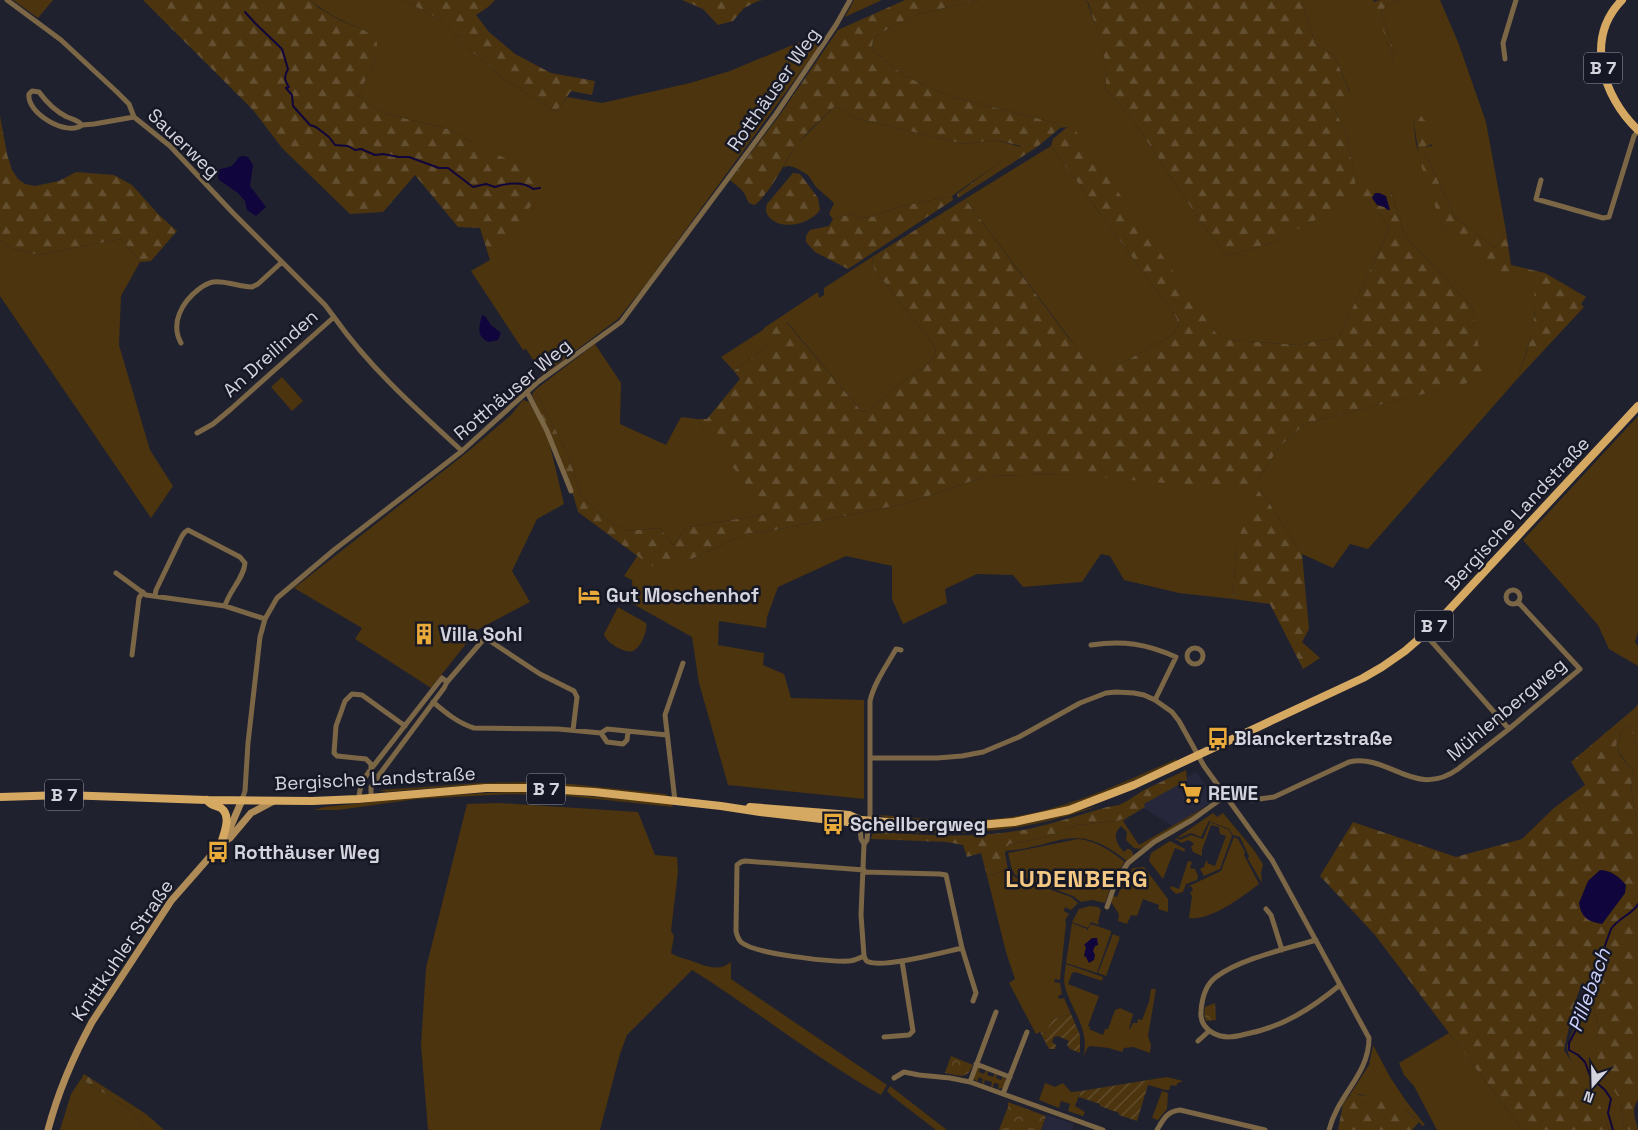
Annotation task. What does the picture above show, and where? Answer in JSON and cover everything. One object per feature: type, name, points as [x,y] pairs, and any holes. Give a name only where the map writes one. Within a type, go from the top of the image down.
[{"type":"main road","name":"B 7","points":[[1622,0],[1612,13],[1605,32],[1602,46],[1603,70],[1614,101],[1638,131]]},
{"type":"main road","name":"Bergische Landstraße","points":[[0,797],[73,795],[207,800],[312,801],[358,799],[454,790],[510,788],[566,790],[721,806],[848,822],[865,821],[960,826],[996,824],[1037,818],[1068,810],[1101,798],[1363,678],[1393,660],[1425,634],[1471,587],[1638,406]]},
{"type":"main road","points":[[207,800],[210,805],[221,808],[226,816],[227,823],[221,844]]},
{"type":"street","name":"Sauerweg","points":[[7,0],[61,40],[129,104],[134,117],[170,146],[325,304],[334,316]]},
{"type":"street","name":"Rotthäuser Weg","points":[[242,800],[246,791],[248,743],[258,647],[265,619],[272,604],[281,593],[462,451],[527,392],[621,322],[776,114],[836,25],[850,0]]},
{"type":"street","points":[[1505,59],[1503,43],[1516,0]]},
{"type":"street","points":[[82,124],[80,127],[70,128],[53,124],[35,109],[29,100],[30,94],[32,92],[39,92],[52,108],[82,124],[94,124],[134,117]]},
{"type":"street","points":[[1541,180],[1536,199],[1603,218],[1609,217],[1634,136],[1638,131]]},
{"type":"street","points":[[181,343],[176,327],[177,319],[186,301],[195,292],[212,282],[252,287],[258,284],[282,262]]},
{"type":"street","name":"An Dreilinden","points":[[197,433],[213,424],[231,409],[334,316],[350,340],[394,388],[462,451]]},
{"type":"street","points":[[527,392],[547,431],[570,491]]},
{"type":"street","points":[[155,596],[156,590],[184,532],[188,530],[240,558],[245,563],[244,570],[225,606]]},
{"type":"street","points":[[116,573],[143,592],[155,596],[225,606],[265,619]]},
{"type":"street","points":[[132,655],[139,598],[143,592]]},
{"type":"street","name":"Mühlenbergweg","points":[[1225,796],[1230,795],[1252,800],[1274,797],[1357,760],[1370,761],[1421,780],[1437,779],[1450,775],[1509,729],[1580,669],[1518,602]]},
{"type":"street","points":[[1425,634],[1509,729]]},
{"type":"street","points":[[358,799],[362,782],[371,768],[444,680],[480,642],[486,640],[540,674],[574,690],[576,697],[573,730]]},
{"type":"street","points":[[1091,645],[1114,642],[1137,644],[1157,649],[1176,657],[1188,656]]},
{"type":"street","points":[[901,650],[896,649],[871,695],[869,715],[870,758],[865,821],[860,828],[861,839],[864,844],[861,915],[864,956],[866,960],[872,962],[902,961],[962,948]]},
{"type":"street","points":[[1155,700],[1176,657]]},
{"type":"street","points":[[675,801],[665,715],[683,663]]},
{"type":"street","points":[[371,797],[371,787],[444,688],[444,680]]},
{"type":"street","points":[[870,758],[937,758],[983,752],[1020,737],[1080,703],[1106,693],[1116,692],[1144,695],[1172,712],[1179,720],[1197,755],[1272,860],[1369,1038],[1368,1055],[1363,1067],[1339,1104],[1330,1130]]},
{"type":"street","points":[[371,768],[371,764],[366,759],[336,756],[334,753],[336,726],[346,698],[352,694],[362,695],[410,732]]},
{"type":"street","points":[[433,702],[454,719],[474,728],[573,730],[601,734],[607,730],[667,735]]},
{"type":"street","points":[[601,734],[607,742],[623,744],[628,740],[628,732]]},
{"type":"street","points":[[1107,906],[1116,881],[1128,863],[1225,796]]},
{"type":"street","name":"Knittkuhler Straße","points":[[48,1130],[64,1080],[92,1022],[171,901],[221,844],[242,800]]},
{"type":"street","points":[[221,844],[230,838],[251,813],[276,800]]},
{"type":"street","points":[[864,956],[852,961],[837,960],[761,950],[742,943],[737,937],[736,931],[737,865],[745,860],[864,871],[946,875],[962,948],[976,993],[973,1001]]},
{"type":"street","points":[[1266,909],[1271,915],[1282,950]]},
{"type":"street","points":[[1316,940],[1244,962],[1213,980],[1204,993],[1201,1016],[1205,1027],[1217,1035],[1233,1037],[1277,1026],[1301,1013],[1340,985]]},
{"type":"street","points":[[884,1038],[909,1035],[913,1031],[902,961]]},
{"type":"street","points":[[970,1082],[996,1012]]},
{"type":"street","points":[[1198,1041],[1209,1031]]},
{"type":"street","points":[[1003,1094],[1027,1032]]},
{"type":"street","points":[[976,1064],[1010,1077]]},
{"type":"street","points":[[894,1078],[904,1072],[970,1082],[1103,1130]]},
{"type":"street","points":[[1157,1130],[1168,1113],[1180,1110],[1265,1130]]},
{"type":"shaded area","points":[[239,157],[248,157],[253,165],[250,186],[266,207],[256,216],[247,210],[245,201],[238,193],[219,180],[217,174],[220,169],[231,166]]},
{"type":"shaded area","points":[[1375,193],[1386,196],[1390,210],[1377,205],[1372,198]]},
{"type":"shaded area","points":[[482,315],[501,333],[498,340],[489,342],[480,334],[479,327]]},
{"type":"shaded area","points":[[1196,772],[1215,799],[1174,827],[1139,805]]},
{"type":"shaded area","points":[[1600,870],[1614,874],[1626,885],[1625,893],[1602,924],[1586,918],[1581,912],[1579,903],[1588,881]]},
{"type":"shaded area","points":[[1092,938],[1097,938],[1098,945],[1095,946],[1093,951],[1095,955],[1094,960],[1089,963],[1084,956],[1086,947],[1084,945]]},
{"type":"shaded area","points":[[1047,1115],[1074,1124],[1072,1130],[1041,1130]]},
{"type":"green space","points":[[13,0],[53,0],[38,18]]},
{"type":"green space","points":[[143,0],[310,0],[319,8],[340,20],[368,32],[376,39],[376,57],[358,96],[383,113],[448,129],[528,169],[539,195],[490,260],[480,228],[458,227],[415,175],[383,212],[350,214],[282,148],[253,110]]},
{"type":"green space","points":[[310,0],[403,0],[437,18],[465,46],[503,78],[556,112],[567,97],[602,103],[690,83],[730,71],[819,34],[818,48],[647,283],[618,319],[543,375],[526,349],[523,350],[471,271],[490,260],[475,144],[448,129],[383,113],[358,96],[376,57],[368,32],[345,22]]},
{"type":"green space","points":[[403,0],[495,0],[476,15],[489,32],[515,54],[551,73],[595,81],[592,95],[571,91],[556,112],[503,78],[465,46],[437,18]]},
{"type":"green space","points":[[682,0],[763,0],[744,8],[733,21],[718,25],[703,9]]},
{"type":"green space","points":[[854,0],[882,0],[845,17]]},
{"type":"green space","points":[[905,0],[979,0],[918,14],[884,31],[873,39],[872,50],[905,76],[948,96],[1056,123],[1060,128],[1037,147],[958,198],[957,194],[1021,146],[995,140],[964,144],[859,119],[835,106],[801,140],[762,198],[755,205],[750,203],[743,191],[730,180],[779,116],[838,30]]},
{"type":"green space","points":[[979,0],[1085,0],[1102,46],[1106,68],[1105,88],[1135,123],[1200,221],[1227,256],[1273,242],[1357,197],[1381,215],[1389,229],[1339,337],[1297,345],[1231,340],[1222,337],[1215,332],[1067,127],[1060,128],[1056,123],[948,96],[905,76],[872,50],[873,39],[884,31],[918,14]]},
{"type":"green space","points":[[1085,0],[1302,0],[1315,44],[1334,55],[1350,93],[1332,103],[1348,139],[1356,188],[1390,189],[1405,236],[1472,307],[1484,379],[1306,423],[1280,446],[1256,483],[1222,488],[1063,474],[986,476],[908,503],[775,530],[745,534],[685,562],[651,566],[578,512],[564,467],[532,395],[535,390],[568,454],[582,497],[605,518],[626,531],[660,528],[673,545],[687,527],[768,514],[697,419],[707,419],[740,379],[734,371],[773,342],[763,330],[783,318],[862,412],[869,411],[903,381],[923,368],[936,353],[935,347],[874,269],[872,257],[965,199],[1067,336],[1088,361],[1096,365],[1124,362],[1172,335],[1179,326],[1176,317],[1051,146],[1053,139],[1067,127],[1076,131],[1215,332],[1231,340],[1297,345],[1339,337],[1389,229],[1381,215],[1357,198],[1273,242],[1227,256],[1200,221],[1135,123],[1105,88],[1106,68],[1102,46],[1089,4]]},
{"type":"green space","points":[[1302,0],[1373,0],[1394,62],[1396,56],[1381,12],[1387,5],[1402,0],[1440,0],[1458,42],[1486,122],[1506,231],[1495,248],[1455,217],[1425,153],[1425,147],[1432,146],[1431,136],[1427,129],[1413,118],[1416,144],[1443,229],[1522,275],[1532,277],[1536,296],[1533,330],[1518,378],[1368,549],[1350,544],[1333,568],[1302,554],[1260,489],[1236,547],[1233,599],[1179,593],[1124,580],[1110,556],[1101,554],[1082,582],[1023,587],[1013,575],[977,574],[945,589],[947,603],[903,624],[892,599],[892,566],[846,556],[778,587],[767,617],[766,628],[719,621],[718,645],[764,653],[763,665],[784,674],[791,698],[864,700],[864,799],[728,785],[699,683],[692,637],[626,600],[631,593],[632,580],[624,576],[638,555],[685,562],[745,534],[775,530],[908,503],[986,476],[1063,474],[1256,483],[1280,446],[1306,423],[1483,379],[1472,307],[1405,236],[1390,189],[1356,189],[1348,139],[1332,103],[1350,92],[1334,55],[1315,44]]},
{"type":"green space","points":[[1380,0],[1402,0],[1387,5],[1381,12],[1396,56],[1396,61],[1394,62],[1373,2]]},
{"type":"green space","points":[[835,106],[859,119],[964,144],[995,140],[1021,147],[952,196],[902,206],[872,217],[861,218],[850,214],[833,219],[829,214],[834,203],[816,187],[808,175],[796,168],[783,167],[797,144]]},
{"type":"green space","points":[[1420,114],[1429,123],[1429,131],[1435,143],[1425,147],[1425,153],[1455,217],[1495,248],[1506,231],[1511,265],[1545,273],[1586,297],[1581,304],[1584,307],[1518,378],[1530,340],[1534,317],[1535,305],[1532,278],[1505,274],[1443,229],[1420,162],[1413,118]]},
{"type":"green space","points":[[0,116],[12,170],[18,179],[25,184],[35,186],[59,181],[76,172],[114,175],[132,185],[159,215],[177,231],[151,261],[140,262],[121,239],[38,255],[9,247],[0,240]]},
{"type":"green space","points":[[1051,146],[1176,317],[1179,326],[1172,335],[1124,362],[1096,365],[1082,355],[965,199]]},
{"type":"green space","points":[[793,173],[800,174],[818,198],[820,210],[810,219],[796,224],[789,225],[775,222],[766,211],[766,206]]},
{"type":"green space","points":[[952,196],[953,200],[848,269],[815,252],[806,242],[806,236],[810,230],[829,226],[833,219],[850,214],[861,218],[872,217],[902,206]]},
{"type":"green space","points":[[121,239],[140,262],[121,296],[119,345],[150,450],[173,486],[151,518],[0,296],[0,240],[9,247],[38,255]]},
{"type":"green space","points":[[872,257],[874,269],[935,347],[936,353],[923,368],[903,381],[869,411],[862,412],[787,322],[773,342],[734,371],[721,357],[818,292],[819,298],[824,295],[824,288]]},
{"type":"green space","points":[[595,344],[621,383],[620,424],[666,445],[681,417],[697,419],[769,514],[687,527],[673,545],[660,528],[626,531],[605,518],[582,497],[568,454],[535,390]]},
{"type":"green space","points":[[282,377],[303,401],[292,411],[271,387]]},
{"type":"green space","points":[[523,400],[529,402],[548,437],[564,504],[537,519],[512,571],[530,602],[477,630],[431,688],[355,639],[362,628],[294,588],[465,454],[511,415]]},
{"type":"green space","points":[[1638,416],[1638,632],[1635,642],[1638,646],[1638,666],[1609,649],[1598,625],[1523,540]]},
{"type":"green space","points":[[1260,489],[1302,554],[1309,629],[1302,642],[1320,658],[1303,669],[1270,604],[1233,599],[1236,547],[1249,507]]},
{"type":"green space","points":[[618,607],[646,623],[643,638],[639,646],[633,651],[625,651],[616,647],[605,637],[604,634]]},
{"type":"green space","points":[[1638,704],[1638,743],[1632,742],[1632,728],[1629,726],[1620,732],[1621,739],[1616,744],[1620,755],[1633,771],[1632,796],[1638,821],[1638,1100],[1634,1111],[1638,1130],[1629,1130],[1623,1125],[1621,1106],[1617,1095],[1594,1060],[1595,1043],[1599,1028],[1593,1005],[1594,983],[1580,988],[1573,1009],[1564,1050],[1604,1113],[1609,1130],[1521,1130],[1375,935],[1320,876],[1353,822],[1456,857],[1522,839],[1554,808],[1585,785],[1571,762]],"holes":[[[1619,877],[1625,893],[1602,924]]]},
{"type":"green space","points":[[1629,726],[1632,728],[1632,742],[1638,743],[1638,821],[1632,796],[1633,771],[1620,754],[1616,744],[1621,739],[1620,732]]},
{"type":"green space","points":[[1176,759],[1177,761],[1096,796],[1034,815],[991,821],[949,821],[897,819],[879,815],[964,820],[1017,816],[1064,805],[1087,797]]},
{"type":"green space","points":[[1186,770],[1187,780],[1144,804],[1145,807],[1130,816],[1117,821],[1077,825],[1048,837],[1009,844],[1005,853],[1008,870],[987,876],[981,853],[967,857],[963,845],[947,842],[871,839],[875,831],[954,836],[993,834],[1033,828],[1119,805],[1144,790]]},
{"type":"green space","points":[[481,783],[571,784],[666,794],[668,796],[539,785],[502,784],[387,792],[379,790]]},
{"type":"green space","points":[[506,792],[589,796],[672,804],[673,807],[567,796],[510,794],[417,799],[338,810],[314,810],[324,807],[428,796]]},
{"type":"green space","points":[[499,803],[638,812],[655,855],[677,857],[678,872],[671,931],[674,936],[671,953],[705,966],[716,968],[731,962],[731,979],[887,1085],[881,1095],[809,1050],[692,970],[627,1035],[620,1054],[600,1130],[428,1130],[421,1045],[426,968],[467,804]]},
{"type":"green space","points":[[1098,806],[1052,820],[981,832],[932,833],[877,829],[980,829],[1019,825]]},
{"type":"green space","points":[[1207,806],[1188,820],[1140,849],[1134,848],[1126,840],[1127,832],[1121,826],[1116,836],[1117,842],[1124,852],[1130,849],[1133,853],[1133,856],[1127,861],[1109,848],[1094,841],[1080,838],[1005,851],[1009,844],[1048,837],[1077,825],[1117,821],[1130,816],[1123,821],[1139,845]]},
{"type":"green space","points":[[1213,813],[1217,817],[1223,813],[1253,849],[1263,864],[1261,873],[1262,883],[1248,859],[1249,856],[1240,837],[1233,835],[1229,829],[1209,821],[1201,837],[1191,833],[1178,837]]},
{"type":"green space","points":[[1210,822],[1229,830],[1232,836],[1220,869],[1204,876],[1200,869],[1204,867],[1206,861],[1215,866],[1226,836],[1220,834],[1219,827],[1211,825],[1202,850],[1202,856],[1193,852],[1191,846],[1194,845],[1192,842],[1188,840],[1182,843],[1175,839],[1180,840],[1191,835],[1203,839]]},
{"type":"green space","points":[[1234,837],[1238,839],[1245,852],[1244,855],[1259,884],[1216,912],[1198,918],[1189,918],[1192,896],[1190,893],[1193,890],[1191,886],[1188,888],[1189,886],[1221,871]]},
{"type":"green space","points":[[1078,839],[1098,844],[1125,862],[1115,876],[1105,903],[1092,900],[1081,902],[1073,896],[1015,875],[1012,870],[1008,853]]},
{"type":"green space","points":[[1170,841],[1185,849],[1184,853],[1175,848],[1163,879],[1149,861],[1151,853]]},
{"type":"green space","points":[[1188,861],[1192,862],[1190,868],[1195,869],[1198,876],[1197,880],[1186,884],[1183,892],[1176,894],[1170,888],[1171,886],[1179,889]]},
{"type":"green space","points":[[1144,867],[1168,899],[1168,912],[1158,909],[1159,905],[1143,899],[1137,916],[1131,915],[1127,924],[1118,921],[1119,914],[1111,902],[1113,896],[1117,897],[1123,882],[1133,868]]},
{"type":"green space","points":[[1008,870],[1015,877],[1071,897],[1078,903],[1071,910],[1065,907],[1064,911],[1069,914],[1065,920],[1060,980],[1055,979],[1054,982],[1060,983],[1062,994],[1058,996],[1059,999],[1064,998],[1071,1014],[1053,1019],[1045,1033],[1040,1032],[1036,1034],[1009,983],[1015,979],[1006,952],[987,876]]},
{"type":"green space","points":[[1090,906],[1098,907],[1101,910],[1099,925],[1091,922],[1088,928],[1072,922],[1079,909]]},
{"type":"green space","points":[[1072,923],[1087,929],[1087,931],[1091,924],[1111,931],[1097,973],[1066,963]]},
{"type":"green space","points":[[1113,934],[1120,937],[1106,976],[1098,973]]},
{"type":"green space","points":[[1066,964],[1103,977],[1102,981],[1075,972],[1072,973],[1068,984],[1099,996],[1088,1026],[1090,1027],[1089,1029],[1103,1035],[1105,1029],[1108,1029],[1115,1010],[1120,1008],[1133,1014],[1129,1029],[1133,1023],[1137,1023],[1138,1019],[1142,1020],[1149,1002],[1151,989],[1156,989],[1148,1036],[1151,1045],[1150,1053],[1133,1047],[1124,1048],[1122,1052],[1109,1048],[1090,1046],[1083,1057],[1085,1039],[1083,1030],[1064,984]]},
{"type":"green space","points":[[1594,983],[1593,1005],[1599,1028],[1595,1043],[1610,1084],[1617,1094],[1621,1106],[1623,1125],[1629,1130],[1609,1130],[1606,1119],[1573,1066],[1569,1056],[1567,1046],[1588,985]]},
{"type":"green space","points":[[1215,1003],[1216,1020],[1206,1021],[1205,1007]]},
{"type":"green space","points":[[1071,1014],[1080,1035],[1080,1053],[1070,1049],[1067,1045],[1069,1041],[1058,1036],[1054,1037],[1052,1042],[1056,1045],[1055,1049],[1049,1049],[1040,1032],[1045,1033],[1053,1019]]},
{"type":"green space","points":[[1449,1033],[1521,1130],[1437,1130],[1414,1086],[1404,1075],[1399,1063]]},
{"type":"green space","points":[[1373,1045],[1390,1077],[1425,1125],[1423,1126],[1407,1111],[1387,1100],[1359,1094],[1349,1096],[1369,1065]]},
{"type":"green space","points":[[951,1056],[973,1065],[971,1070],[962,1076],[945,1073]]},
{"type":"green space","points":[[977,1068],[980,1068],[979,1072],[984,1074],[986,1070],[988,1071],[987,1075],[993,1077],[997,1074],[996,1078],[1001,1080],[1003,1076],[1006,1081],[1003,1088],[998,1089],[999,1084],[994,1083],[993,1087],[991,1087],[992,1082],[985,1080],[984,1084],[982,1083],[983,1079],[979,1077],[977,1082],[973,1078]]},
{"type":"green space","points":[[84,1074],[146,1114],[164,1130],[148,1130],[131,1110],[81,1079]]},
{"type":"green space","points":[[1167,1077],[1183,1081],[1176,1086],[1171,1085],[1169,1090],[1148,1085],[1148,1080]]},
{"type":"green space","points":[[81,1079],[131,1110],[148,1130],[60,1130],[71,1094]]},
{"type":"green space","points":[[1148,1080],[1137,1121],[1119,1115],[1119,1113],[1100,1106],[1100,1104],[1079,1097],[1081,1091]]},
{"type":"green space","points":[[1045,1083],[1055,1087],[1063,1083],[1071,1092],[1081,1091],[1075,1106],[1085,1112],[1083,1116],[1068,1111],[1070,1104],[1061,1101],[1059,1108],[1039,1100]]},
{"type":"green space","points":[[890,1086],[947,1130],[936,1130],[893,1097],[887,1091]]},
{"type":"green space","points":[[1162,1091],[1168,1093],[1167,1109],[1158,1120],[1152,1118]]},
{"type":"green space","points":[[1355,1094],[1387,1100],[1401,1106],[1419,1122],[1412,1130],[1338,1130],[1343,1104],[1349,1096]]},
{"type":"green space","points":[[1008,1102],[1046,1116],[1041,1130],[999,1130],[1008,1107]]},
{"type":"waterway","points":[[245,12],[282,49],[288,69],[285,78],[289,87],[286,88],[292,95],[293,106],[310,125],[316,127],[329,137],[335,145],[348,146],[355,150],[361,149],[375,155],[409,157],[439,168],[448,168],[473,187],[486,184],[495,187],[514,184],[529,186],[533,189],[540,188]]},
{"type":"waterway","name":"Pillebach","points":[[1613,1130],[1608,1113],[1611,1099],[1605,1090],[1591,1078],[1585,1062],[1569,1050],[1569,1043],[1579,1024],[1586,998],[1611,929],[1638,904]]},
{"type":"place","name":"Gut Moschenhof","points":[[589,595]]},
{"type":"place","name":"Villa Sohl","points":[[424,634]]},
{"type":"place","name":"Blanckertzstraße","points":[[1218,738]]},
{"type":"place","name":"REWE","points":[[1191,793]]},
{"type":"place","name":"Schellbergweg","points":[[833,824]]},
{"type":"place","name":"Rotthäuser Weg","points":[[218,852]]},
{"type":"district","name":"LUDENBERG","points":[[1077,879]]}]
